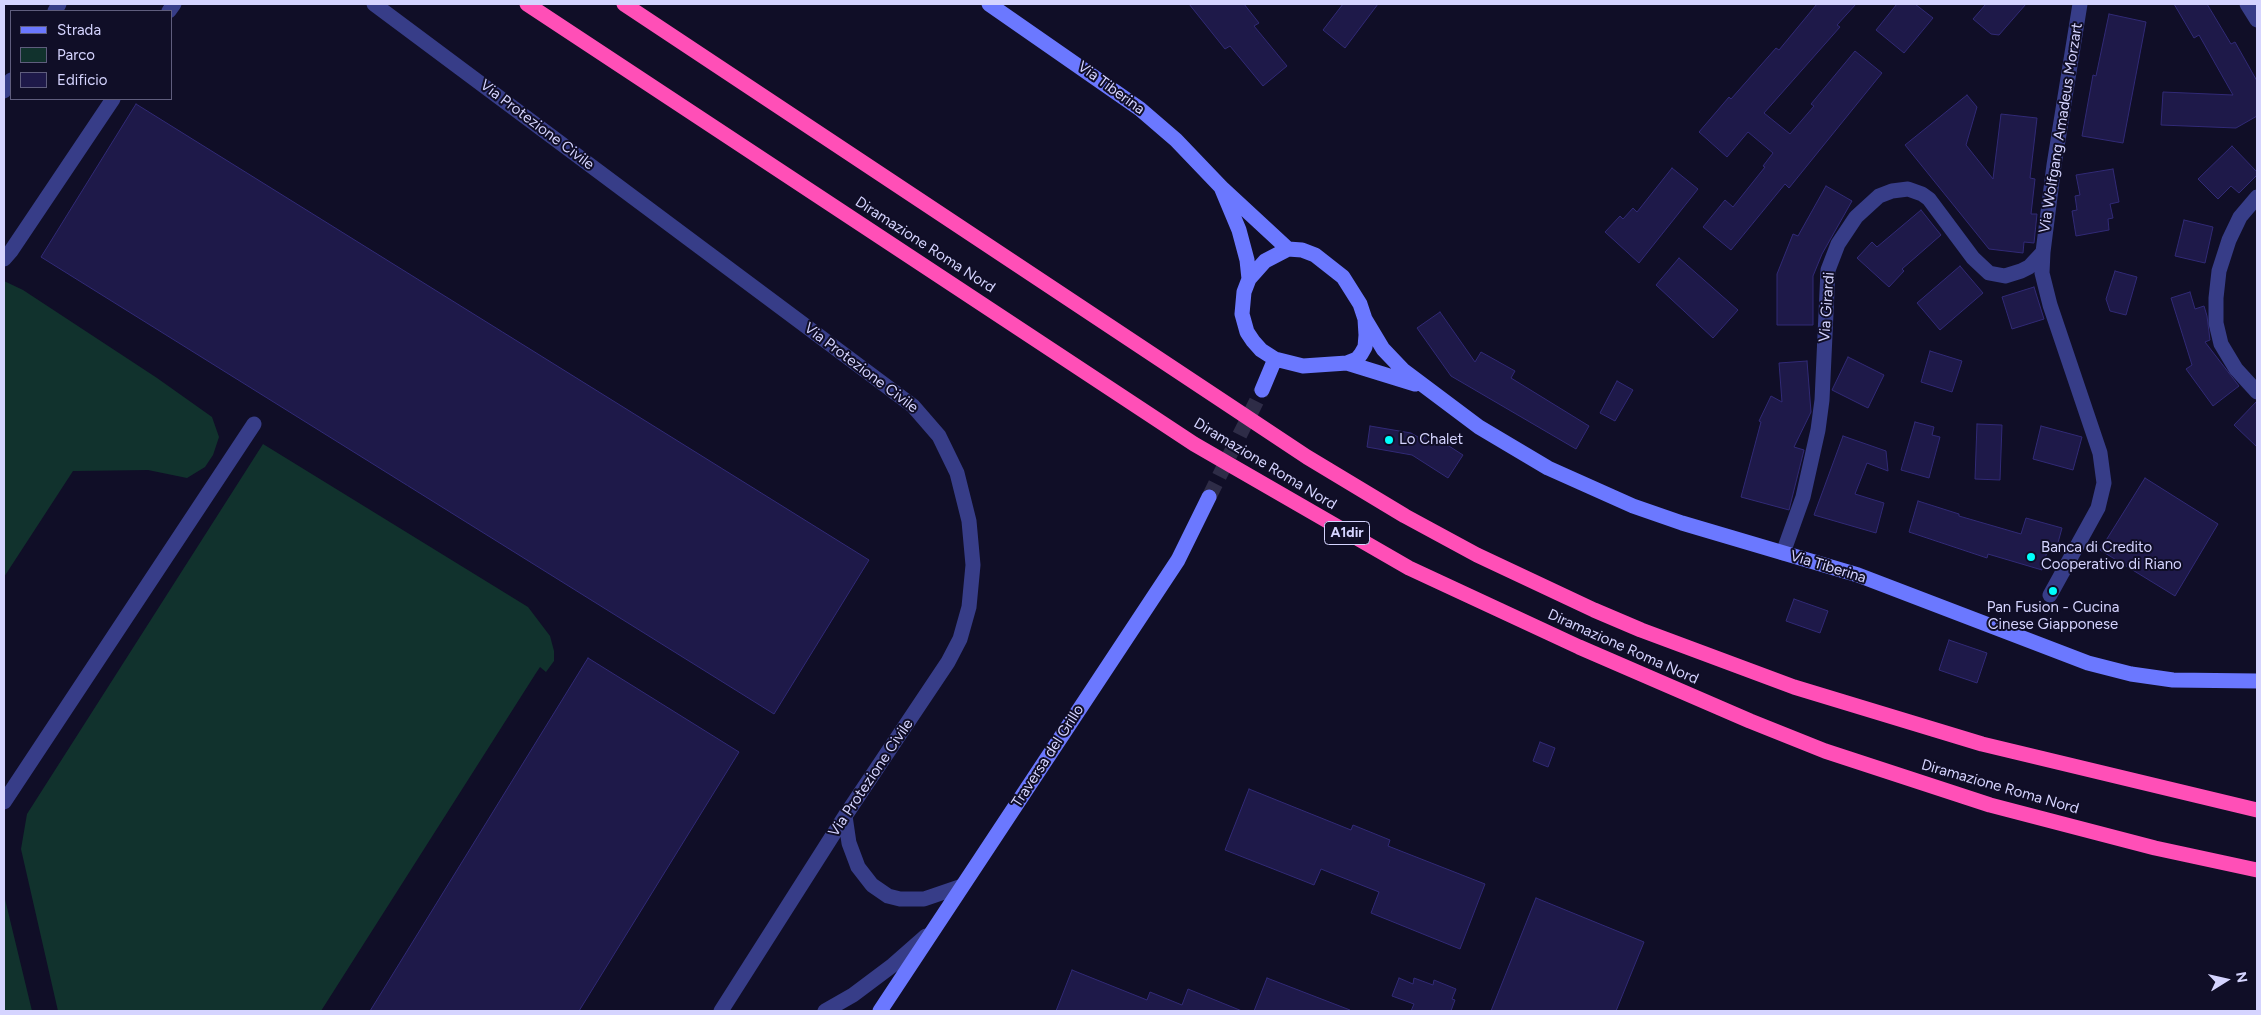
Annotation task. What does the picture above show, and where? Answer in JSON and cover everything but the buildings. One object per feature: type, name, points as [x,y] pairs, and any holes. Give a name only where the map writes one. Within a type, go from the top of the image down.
[{"type":"highway","name":"Diramazione Roma Nord","points":[[527,4],[1194,444],[1409,568],[1579,647],[1758,725],[1826,751],[2006,810],[2155,848],[2257,870]]},
{"type":"highway","name":"Diramazione Roma Nord","points":[[624,4],[1307,456],[1405,516],[1477,555],[1641,630],[1794,687],[1982,744],[2257,810]]},
{"type":"main road","name":"Via Tiberina","points":[[988,4],[1140,109],[1176,140],[1221,187],[1288,249],[1308,252],[1334,269],[1352,290],[1365,319],[1384,348],[1403,370],[1422,386],[1504,443],[1562,475],[1659,516],[1858,575],[2088,663],[2131,674],[2173,680],[2257,681]]},
{"type":"main road","name":"Via Tiberina","points":[[1221,187],[1239,230],[1250,279]]},
{"type":"main road","name":"Via Tiberina","points":[[1288,249],[1265,261],[1250,279],[1242,303],[1244,322],[1253,341],[1261,350],[1275,359],[1303,366],[1347,363],[1357,359],[1365,347],[1365,319]]},
{"type":"main road","points":[[1262,390],[1275,359]]},
{"type":"main road","name":"Via Tiberina","points":[[1347,363],[1422,386]]},
{"type":"main road","name":"Traversa del Grillo","points":[[880,1011],[1178,560],[1209,496]]},
{"type":"street","name":"Via Protezione Civile","points":[[374,4],[913,406],[935,430],[946,446],[959,479],[970,529],[973,578],[965,624],[948,662],[845,816],[721,1011]]},
{"type":"street","name":"Via Wolfgang Amadeus Morzart","points":[[2050,596],[2098,508],[2102,497],[2104,475],[2100,453],[2045,289],[2042,273],[2054,165],[2080,4]]},
{"type":"street","points":[[2251,5],[2257,20]]},
{"type":"street","points":[[4,258],[11,251],[112,100]]},
{"type":"street","name":"Via Girardi","points":[[1783,553],[1803,497],[1818,430],[1822,400],[1828,270],[1838,244],[1856,217],[1879,196],[1892,191],[1908,189],[1922,194],[1929,199],[1973,258],[1989,273],[2006,276],[2021,272],[2043,252]]},
{"type":"street","points":[[2257,197],[2240,217],[2226,248],[2218,271],[2216,311],[2218,334],[2226,353],[2236,369],[2257,392]]},
{"type":"street","points":[[4,802],[254,424]]},
{"type":"street","points":[[845,816],[849,842],[858,867],[872,885],[882,892],[893,898],[916,900],[932,898],[962,886]]},
{"type":"street","points":[[825,1011],[853,994],[893,965],[938,924]]},
{"type":"green space","points":[[4,281],[23,290],[157,378],[212,417],[219,437],[213,455],[205,467],[187,478],[148,470],[73,471],[4,577]]},
{"type":"green space","points":[[263,444],[528,607],[550,636],[554,651],[554,661],[546,672],[540,667],[536,673],[321,1011],[58,1011],[21,849],[27,814]]},
{"type":"green space","points":[[4,895],[32,1011],[4,1011]]},
{"type":"tunnel","points":[[1209,497],[1262,390]]},
{"type":"place","name":"Lo Chalet","points":[[1389,440]]},
{"type":"place","name":"Banca di Credito Cooperativo di Riano","points":[[2031,557]]},
{"type":"place","name":"Pan Fusion - Cucina Cinese Giapponese","points":[[2053,591]]}]
